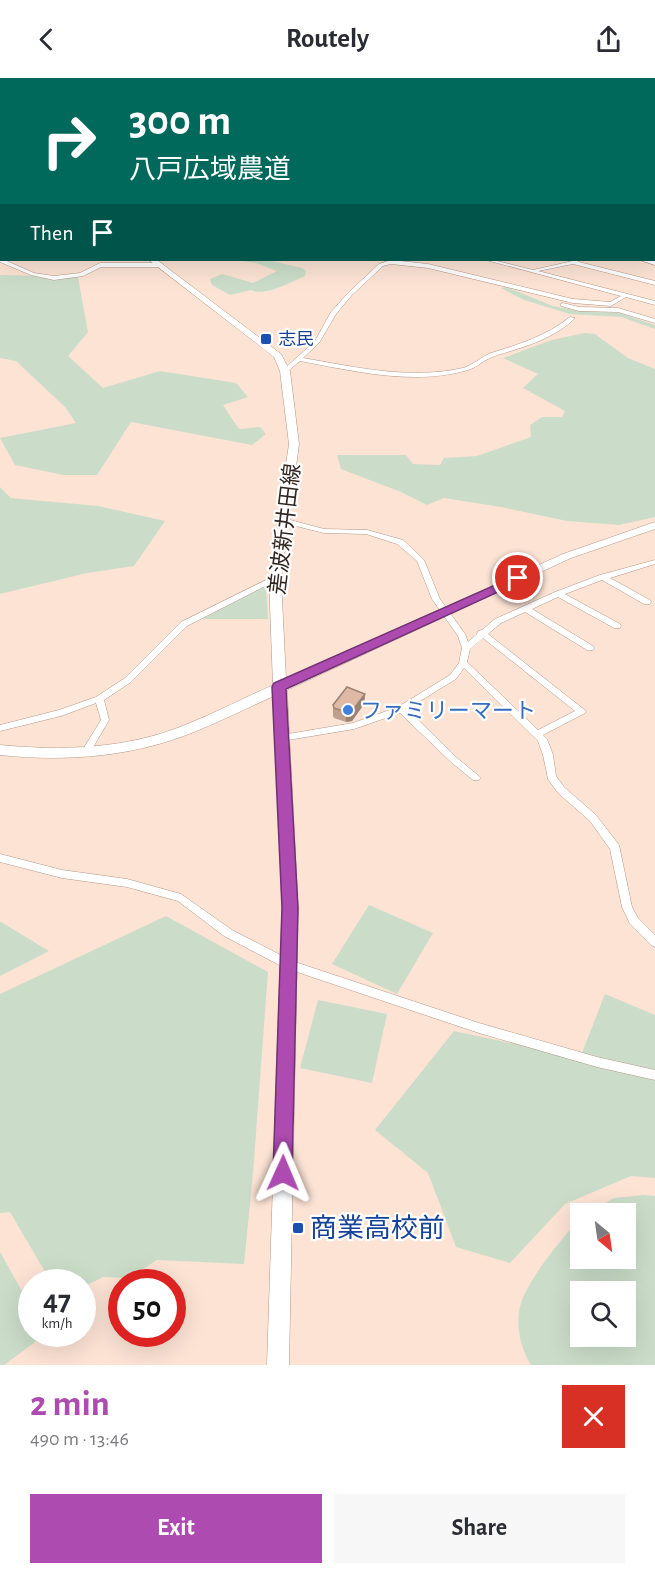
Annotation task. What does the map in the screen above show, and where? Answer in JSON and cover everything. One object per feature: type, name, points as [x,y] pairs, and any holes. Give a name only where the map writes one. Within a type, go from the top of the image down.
[{"type":"main road","points":[[157,262],[278,356],[285,371]]},
{"type":"main road","name":"差波新井田線","points":[[278,1365],[290,908],[275,579],[294,444],[285,371]]},
{"type":"main road","points":[[0,750],[26,754],[85,754],[137,746],[163,738],[189,729],[595,544],[655,525]]},
{"type":"street","points":[[2,261],[33,274],[54,278],[81,275],[100,265],[157,262]]},
{"type":"street","points":[[285,371],[317,342],[333,313],[368,276],[386,263],[403,261],[588,303],[614,303],[626,296]]},
{"type":"street","points":[[493,261],[655,303]]},
{"type":"street","points":[[533,271],[579,261]]},
{"type":"street","points":[[573,262],[655,283]]},
{"type":"street","points":[[523,289],[530,294],[574,308],[618,309],[655,321]]},
{"type":"street","points":[[299,359],[404,375],[458,371],[473,367],[487,357],[546,337],[572,318]]},
{"type":"street","points":[[282,738],[354,726],[402,709],[453,677],[463,663],[466,648],[462,636],[444,612],[420,560],[400,542],[368,532],[324,531],[283,520]]},
{"type":"street","points":[[466,648],[498,621],[603,577],[655,562]]},
{"type":"street","points":[[603,577],[647,602]]},
{"type":"street","points":[[0,728],[61,713],[99,699],[128,680],[184,624],[275,579]]},
{"type":"street","points":[[558,594],[617,626]]},
{"type":"street","points":[[526,609],[590,648]]},
{"type":"street","points":[[481,633],[582,711],[537,734]]},
{"type":"street","points":[[463,663],[542,739],[548,755],[551,777],[561,790],[593,818],[615,848],[627,907],[634,921],[655,942]]},
{"type":"street","points":[[85,754],[105,720],[99,699]]},
{"type":"street","points":[[402,709],[454,760],[476,778]]},
{"type":"street","points":[[0,858],[62,874],[127,883],[181,898],[228,933],[290,964],[479,1028],[597,1062],[655,1075]]},
{"type":"green space","points":[[242,261],[271,261],[302,268],[306,271],[305,276],[263,292],[251,290],[230,295],[212,285],[210,279],[222,274],[253,283],[277,271],[256,263]]},
{"type":"green space","points":[[0,275],[78,277],[88,332],[68,356],[103,388],[160,371],[236,383],[248,397],[223,405],[239,429],[260,427],[266,434],[252,445],[131,422],[97,475],[63,475],[15,465],[0,438],[76,423],[65,407],[16,361],[0,358]]},
{"type":"green space","points":[[506,287],[553,306],[581,311],[620,313],[655,325],[655,329],[621,317],[570,314],[524,300],[501,288]]},
{"type":"green space","points":[[584,333],[595,334],[628,358],[655,369],[655,517],[619,525],[567,521],[444,498],[427,505],[401,492],[341,469],[337,455],[406,455],[413,464],[440,465],[444,458],[477,456],[531,437],[530,425],[542,417],[562,417],[565,411],[523,388],[538,374],[503,358],[552,340]]},
{"type":"green space","points":[[0,487],[11,498],[98,506],[165,521],[134,566],[87,573],[0,594]]},
{"type":"green space","points":[[259,587],[266,587],[268,619],[198,619]]},
{"type":"green space","points":[[369,905],[433,933],[397,994],[332,964]]},
{"type":"green space","points":[[166,916],[268,972],[244,1264],[157,1260],[143,1269],[108,1269],[108,1277],[96,1280],[96,1269],[43,1269],[10,1212],[0,1213],[0,994]]},
{"type":"green space","points":[[1,922],[49,951],[0,976]]},
{"type":"green space","points":[[605,994],[655,1015],[655,1178],[631,1176],[565,1204],[510,1263],[456,1247],[428,1173],[375,1130],[454,1031],[580,1058]]},
{"type":"green space","points":[[318,1000],[387,1014],[372,1083],[300,1068]]},
{"type":"green space","points":[[655,1196],[655,1365],[531,1365],[520,1335],[518,1319],[521,1303],[539,1270],[570,1229],[570,1269],[636,1269],[636,1203],[605,1203],[614,1198]]},
{"type":"green space","points":[[0,1252],[18,1284],[18,1347],[28,1347],[4,1365],[0,1365]]},
{"type":"building","points":[[347,687],[365,694],[352,711],[346,712],[334,708],[333,705]]},
{"type":"place","name":"志民","points":[[266,339]]},
{"type":"place","name":"ファミリーマート","points":[[348,710]]},
{"type":"place","name":"商業高校前","points":[[298,1228]]},
{"type":"route","points":[[283,1173],[290,908],[279,687],[518,578]]}]
